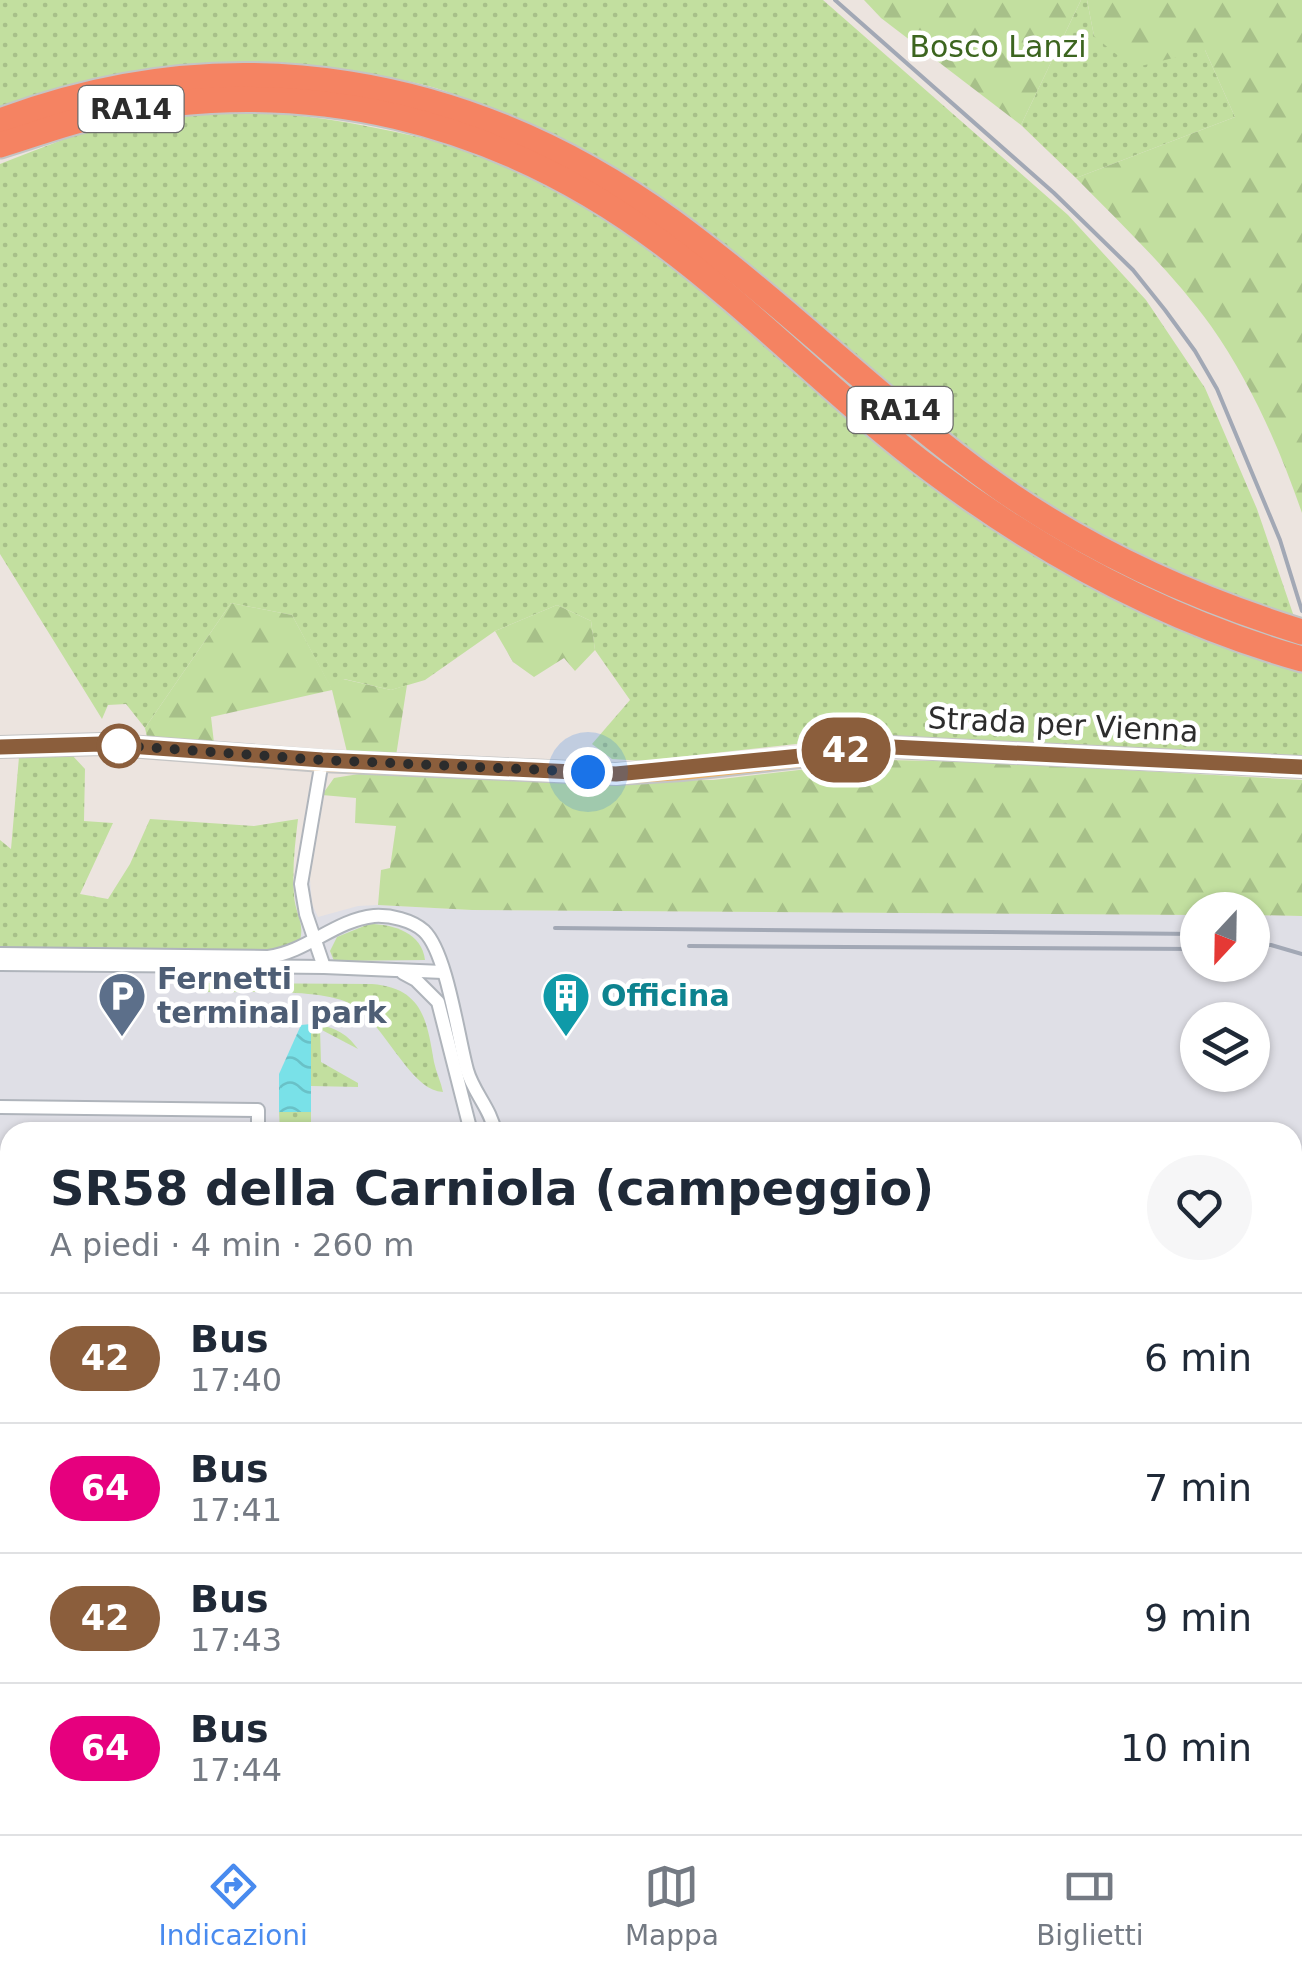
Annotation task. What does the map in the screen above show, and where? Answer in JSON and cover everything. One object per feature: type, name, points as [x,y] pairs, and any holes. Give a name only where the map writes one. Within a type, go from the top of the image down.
[{"type":"highway","name":"RA14","points":[[3,139],[137,108],[252,98],[326,102],[510,127],[571,170],[702,244],[908,417],[998,486],[1101,550],[1170,584],[1302,632]]},
{"type":"highway","name":"RA14","points":[[571,170],[626,218],[696,270],[888,436],[980,506],[1034,541],[1124,590],[1273,651],[1302,659]]},
{"type":"main road","name":"Strada per Vienna","points":[[0,747],[102,744],[322,760],[616,774],[878,747],[1302,767]]},
{"type":"street","points":[[322,760],[302,884],[306,914],[324,968]]},
{"type":"street","points":[[0,954],[268,957],[316,942],[343,924],[373,916],[394,918],[423,930],[438,954],[468,1072],[490,1122]]},
{"type":"street","points":[[0,964],[443,972]]},
{"type":"street","points":[[386,969],[416,980],[438,1002],[468,1122]]},
{"type":"street","points":[[0,1108],[258,1110],[258,1122]]},
{"type":"shaded area","points":[[294,878],[310,879],[312,904],[318,917],[378,905],[472,910],[1180,915],[1180,982],[1270,982],[1270,915],[1302,916],[1302,1122],[0,1122],[0,943],[301,919],[295,904]]},
{"type":"green space","points":[[0,0],[823,0],[1068,215],[1146,300],[1205,388],[1257,509],[1302,640],[1302,760],[904,736],[859,737],[643,761],[612,759],[592,744],[630,700],[595,650],[591,621],[557,605],[495,631],[425,680],[391,690],[344,679],[331,688],[292,615],[231,603],[145,728],[126,704],[108,705],[102,719],[0,554],[0,164],[114,124],[210,112],[327,119],[443,143],[455,95],[333,68],[236,63],[92,80],[0,108]]},
{"type":"green space","name":"Bosco Lanzi","points":[[864,0],[1081,0],[1021,125],[881,18]]},
{"type":"green space","points":[[1081,0],[1087,0],[1094,36],[1205,50],[1235,117],[1076,178],[1021,125]]},
{"type":"green space","name":"Bosco Lanzi","points":[[1087,0],[1302,0],[1302,513],[1263,416],[1211,326],[1163,268],[1076,178],[1235,117],[1205,50],[1133,68],[1094,36]]},
{"type":"green space","points":[[231,603],[292,615],[331,687],[343,679],[391,690],[407,685],[396,756],[347,752],[332,690],[211,717],[214,743],[147,737],[145,728]]},
{"type":"green space","points":[[557,605],[591,621],[595,650],[575,671],[564,658],[534,677],[513,662],[495,631]]},
{"type":"green space","points":[[72,755],[85,769],[84,821],[113,823],[80,894],[108,899],[130,864],[150,819],[254,826],[298,819],[293,876],[301,930],[299,943],[262,951],[0,949],[0,840],[11,849],[19,757]]},
{"type":"green space","points":[[886,760],[1302,780],[1302,916],[1270,915],[1270,892],[1180,892],[1180,915],[472,910],[378,905],[381,870],[390,868],[396,826],[355,823],[356,798],[322,795],[334,778],[365,773],[610,781],[713,780]]},
{"type":"green space","points":[[369,924],[388,926],[413,937],[425,960],[334,961],[330,951],[337,937]]},
{"type":"green space","points":[[208,983],[372,984],[402,992],[420,1009],[425,1020],[443,1092],[419,1080],[374,1024],[349,1003],[300,993],[208,992]]},
{"type":"green space","points":[[311,1024],[338,1031],[358,1049],[320,1029],[321,1062],[358,1083],[358,1087],[311,1086]]},
{"type":"green space","points":[[279,1112],[311,1112],[311,1122],[280,1122]]},
{"type":"water","points":[[311,1024],[311,1112],[279,1112],[279,1074],[301,1025]]},
{"type":"railway","points":[[835,0],[1054,193],[1133,270],[1165,310],[1217,389],[1280,540],[1302,611]]},
{"type":"railway","points":[[555,928],[1180,934]]},
{"type":"railway","points":[[1270,945],[1302,954]]},
{"type":"railway","points":[[689,946],[1180,949]]},
{"type":"bus line","name":"42","points":[[0,747],[102,744],[322,760],[616,774],[892,747],[1302,767]]},
{"type":"place","name":"Fernetti terminal park","points":[[122,1038]]},
{"type":"place","name":"Officina","points":[[566,1038]]},
{"type":"route","points":[[119,746],[102,744],[322,760],[588,772]]}]
